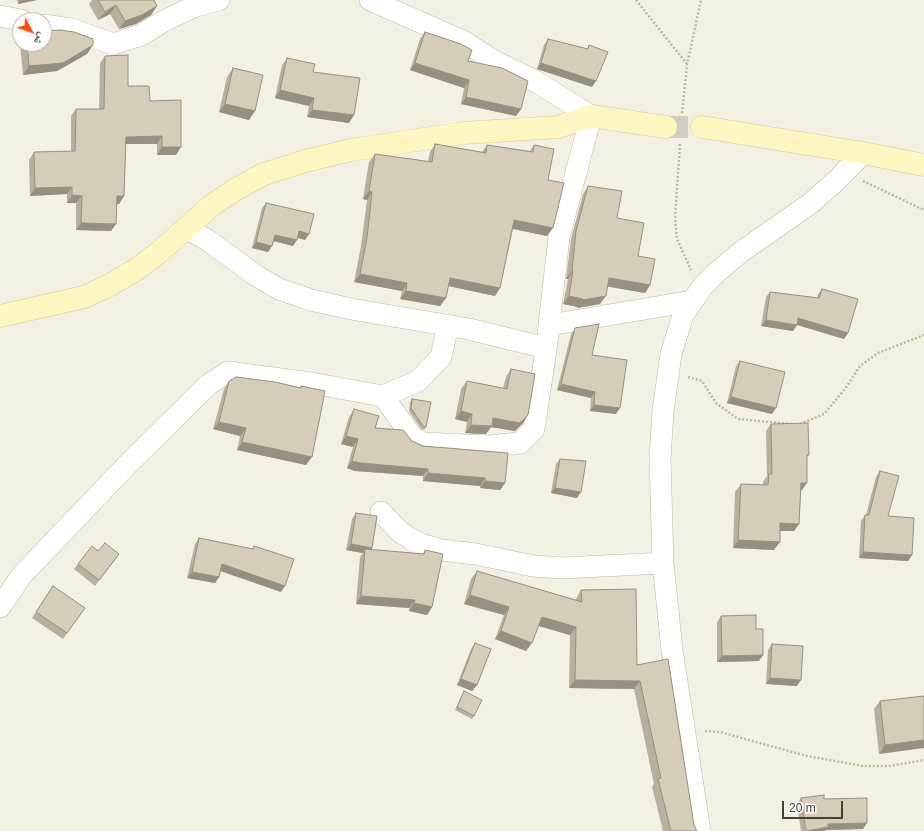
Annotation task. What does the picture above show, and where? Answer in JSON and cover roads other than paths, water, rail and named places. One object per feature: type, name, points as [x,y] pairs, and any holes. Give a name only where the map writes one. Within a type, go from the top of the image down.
[{"type":"street","points":[[52,26],[71,29],[113,44],[141,35],[164,21],[193,8],[219,0]]},
{"type":"street","points":[[370,0],[462,41],[494,61],[535,81],[591,116],[676,130]]},
{"type":"street","points":[[0,16],[12,18]]},
{"type":"street","points":[[0,316],[84,296],[110,285],[137,269],[187,229],[211,206],[236,189],[264,174],[304,161],[351,150],[463,133],[558,128],[591,116]]},
{"type":"street","points":[[383,396],[413,438],[423,443],[489,446],[520,443],[534,429],[550,325],[559,237],[591,116]]},
{"type":"street","points":[[702,127],[863,153],[924,165]]},
{"type":"street","points":[[700,831],[672,650],[663,563],[660,459],[668,376],[677,331],[683,315],[697,294],[741,252],[811,203],[845,172],[863,153]]},
{"type":"street","points":[[187,229],[209,241],[255,275],[279,289],[311,300],[351,309],[448,325],[546,348]]},
{"type":"street","points":[[550,325],[697,294]]},
{"type":"street","points":[[0,607],[22,575],[126,466],[208,385],[228,372],[311,383],[383,396],[418,381],[441,357],[448,325]]},
{"type":"street","points":[[381,512],[400,532],[411,539],[421,544],[441,550],[476,554],[533,566],[562,568],[663,563]]},
{"type":"tunnel","points":[[666,127],[702,127]]}]
